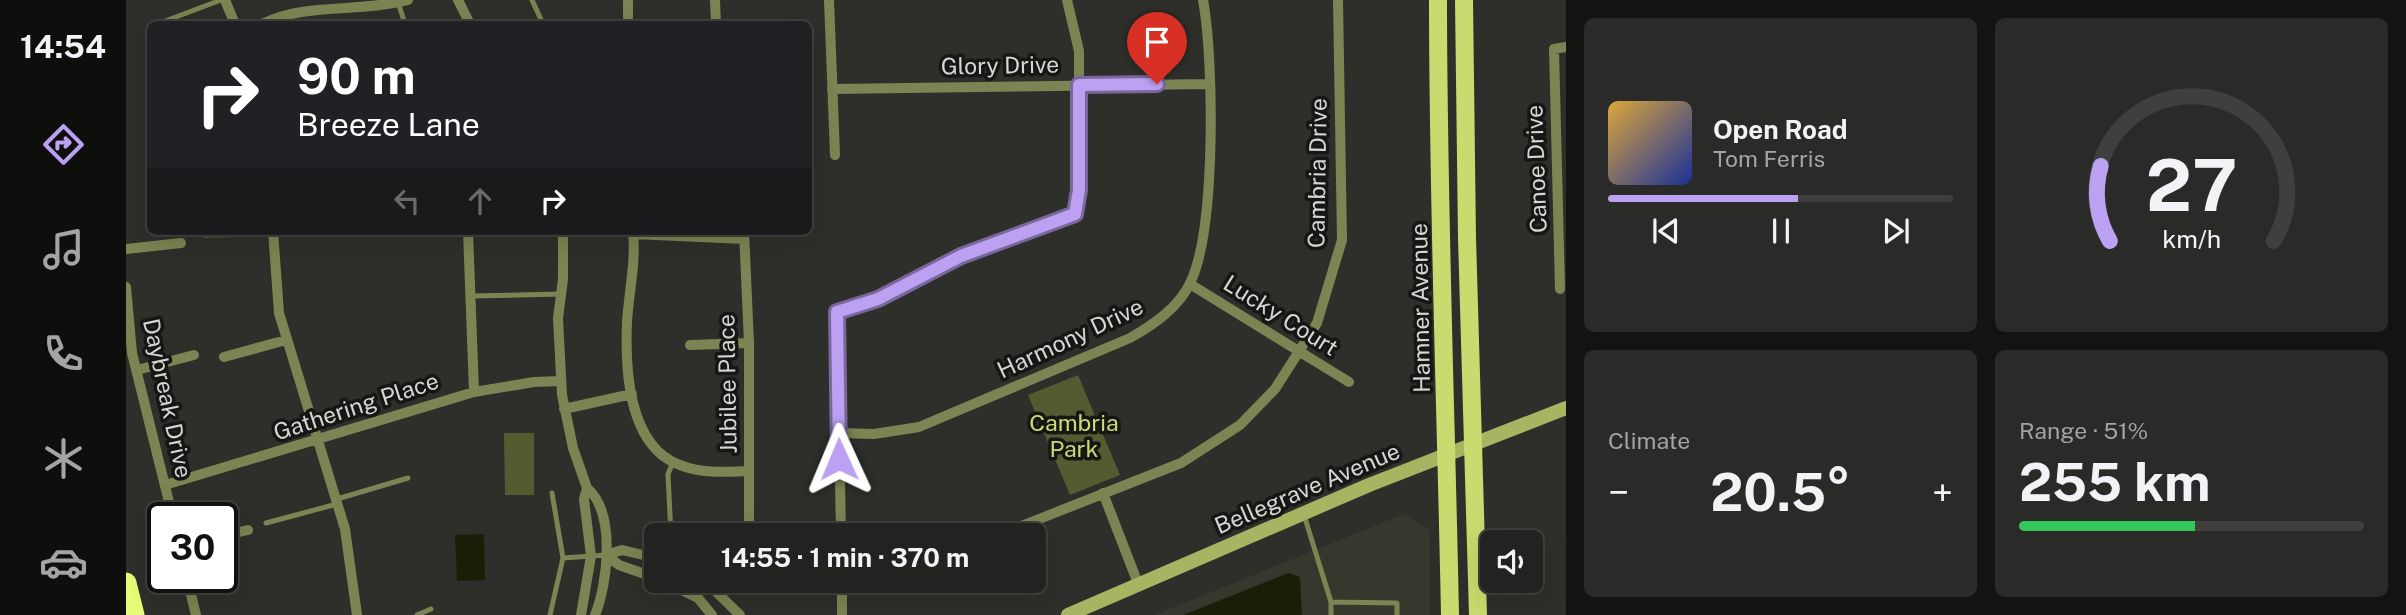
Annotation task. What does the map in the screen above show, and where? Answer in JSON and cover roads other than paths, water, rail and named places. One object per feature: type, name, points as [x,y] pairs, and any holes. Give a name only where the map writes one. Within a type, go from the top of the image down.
[{"type":"highway","points":[[126,583],[134,615]]},
{"type":"main road","name":"Hamner Avenue","points":[[1438,0],[1438,140],[1448,452],[1450,615]]},
{"type":"main road","points":[[1464,0],[1467,238],[1478,615]]},
{"type":"main road","name":"Bellegrave Avenue","points":[[1068,615],[1448,452],[1566,408]]},
{"type":"street","points":[[223,0],[234,21]]},
{"type":"street","points":[[458,0],[468,21]]},
{"type":"street","points":[[628,0],[628,21]]},
{"type":"street","points":[[715,0],[716,21]]},
{"type":"street","points":[[829,0],[835,155]]},
{"type":"street","points":[[841,523],[837,312],[878,299],[961,256],[1075,214],[1079,190],[1079,51],[1067,0]]},
{"type":"street","name":"Harmony Drive","points":[[839,433],[874,434],[919,427],[1117,344],[1157,322],[1190,284],[1202,251],[1210,84],[1203,0]]},
{"type":"street","name":"Cambria Drive","points":[[1028,523],[1181,463],[1240,425],[1275,389],[1317,323],[1342,240],[1338,0]]},
{"type":"street","points":[[269,21],[304,11],[403,1]]},
{"type":"street","name":"Canoe Drive","points":[[1560,289],[1554,49],[1566,47]]},
{"type":"street","name":"Glory Drive","points":[[832,89],[1210,84]]},
{"type":"street","points":[[273,235],[275,290],[286,340],[345,529],[357,615]]},
{"type":"street","points":[[468,235],[474,391]]},
{"type":"street","points":[[563,235],[562,294],[558,318],[561,381],[564,409],[587,488],[584,499],[591,556],[581,615]]},
{"type":"street","points":[[633,235],[636,256],[627,322],[627,379],[648,439],[662,456],[673,462],[707,472],[749,471]]},
{"type":"street","name":"Jubilee Place","points":[[744,235],[749,343],[749,523]]},
{"type":"street","points":[[126,249],[181,243]]},
{"type":"street","name":"Lucky Court","points":[[1190,284],[1349,382]]},
{"type":"street","name":"Daybreak Drive","points":[[126,287],[132,354],[169,502]]},
{"type":"street","points":[[224,356],[286,340]]},
{"type":"street","points":[[690,345],[749,343]]},
{"type":"street","points":[[137,370],[194,355]]},
{"type":"street","name":"Gathering Place","points":[[165,485],[317,441],[474,391],[561,381]]},
{"type":"street","points":[[564,409],[632,394]]},
{"type":"street","points":[[587,488],[597,497],[601,508],[606,555],[601,598],[595,615]]},
{"type":"street","points":[[1103,493],[1139,586]]},
{"type":"street","points":[[238,532],[248,530]]},
{"type":"street","points":[[606,555],[622,550],[644,555]]},
{"type":"street","points":[[606,555],[619,565],[644,574]]},
{"type":"street","points":[[191,593],[196,615]]},
{"type":"street","points":[[686,593],[699,600],[712,615]]},
{"type":"street","points":[[699,600],[703,593]]},
{"type":"street","points":[[717,593],[740,615]]},
{"type":"street","points":[[842,593],[842,615]]},
{"type":"lane","points":[[165,21],[223,0]]},
{"type":"lane","points":[[532,0],[542,21]]},
{"type":"lane","points":[[403,1],[405,21]]},
{"type":"lane","points":[[471,296],[562,294]]},
{"type":"lane","points":[[670,523],[668,474],[673,462]]},
{"type":"lane","points":[[266,523],[408,478]]},
{"type":"lane","points":[[550,615],[562,558],[562,539],[552,493]]},
{"type":"lane","points":[[1304,513],[1331,602],[1331,615]]},
{"type":"lane","points":[[562,558],[606,555]]},
{"type":"lane","points":[[1331,602],[1397,603],[1397,615]]},
{"type":"lane","points":[[417,615],[431,609]]},
{"type":"park label","name":"Cambria Park","points":[[1074,435]]}]
